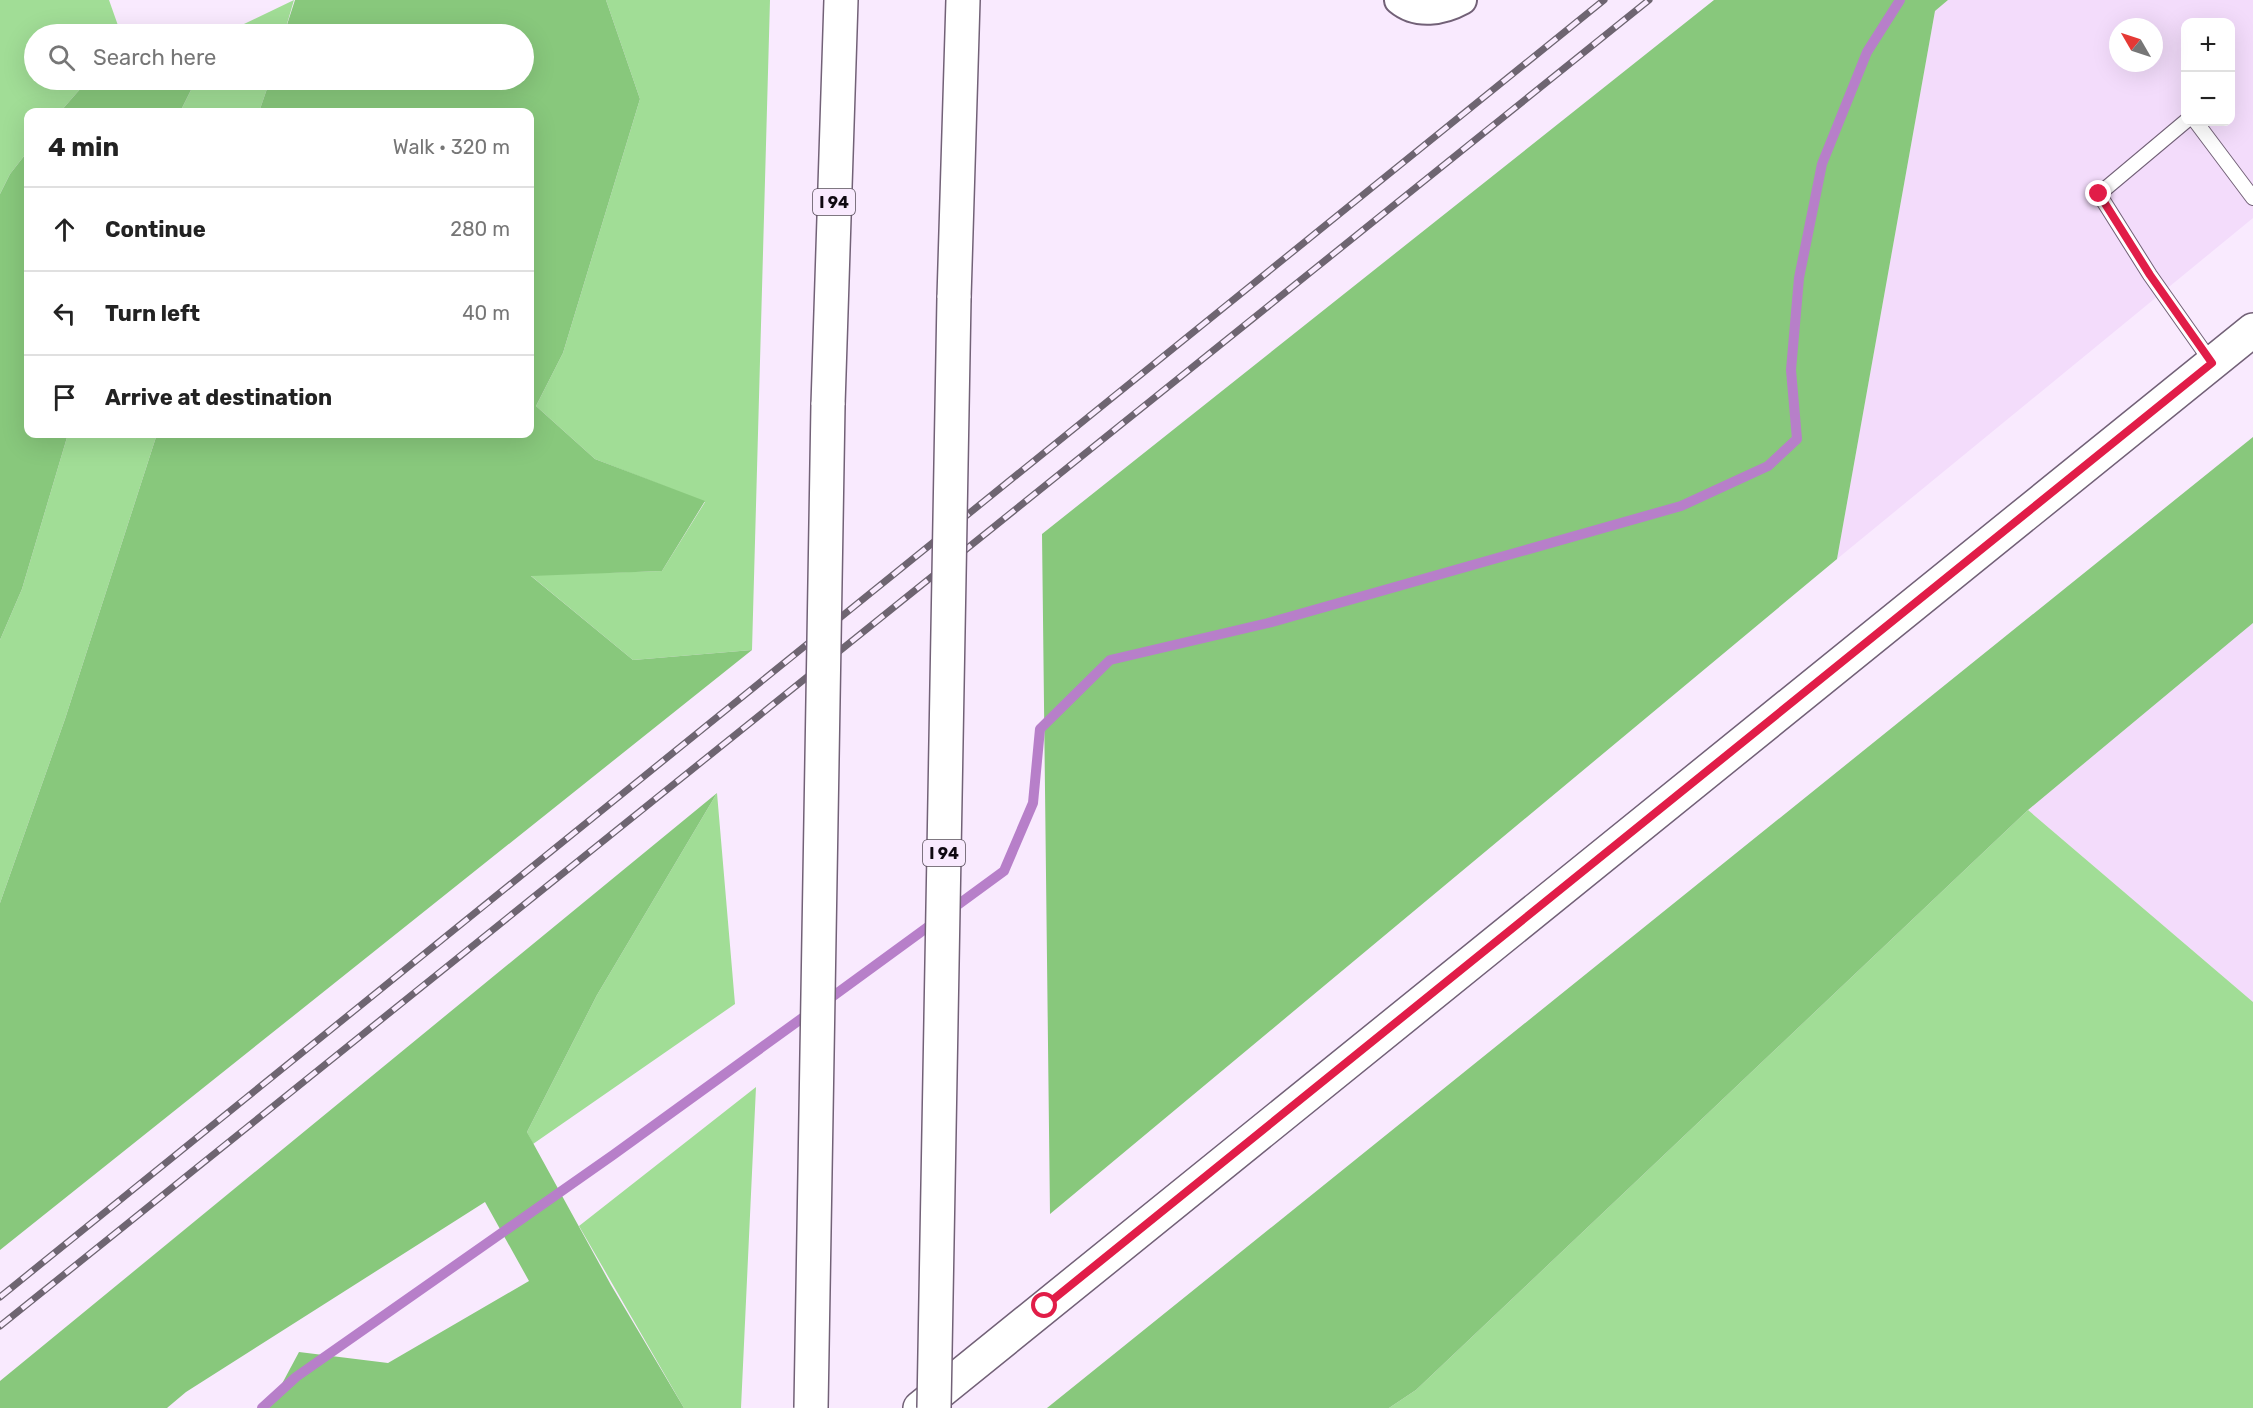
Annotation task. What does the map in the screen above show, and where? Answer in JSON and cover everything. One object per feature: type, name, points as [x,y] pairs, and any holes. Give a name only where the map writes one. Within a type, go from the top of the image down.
[{"type":"main road","name":"I 94","points":[[811,1408],[828,405],[840,0]]},
{"type":"main road","name":"I 94","points":[[934,1408],[954,298],[963,0]]},
{"type":"main road","points":[[920,1408],[2253,330]]},
{"type":"street","points":[[1399,0],[1411,8],[1422,10],[1453,5],[1462,0]]},
{"type":"lane","points":[[2181,125],[2099,194],[2150,275],[2212,363]]},
{"type":"lane","points":[[2199,126],[2253,198]]},
{"type":"shaded area","points":[[1948,0],[2253,0],[2253,218],[1837,559],[1935,11]]},
{"type":"shaded area","points":[[2253,623],[2253,1002],[2028,810]]},
{"type":"green space","points":[[0,0],[109,0],[117,24],[24,24],[24,90],[79,90],[64,108],[24,108],[24,156],[10,174],[0,194]]},
{"type":"green space","points":[[294,0],[287,24],[244,24]]},
{"type":"green space","points":[[295,0],[606,0],[640,99],[563,353],[536,406],[595,459],[705,501],[662,571],[531,576],[633,660],[752,650],[0,1250],[0,903],[65,719],[156,438],[534,438],[534,108],[260,108],[267,90],[534,90],[534,24],[287,24]]},
{"type":"green space","points":[[606,0],[770,0],[752,650],[633,660],[530,575],[662,571],[705,502],[595,459],[536,406],[563,353],[640,99]]},
{"type":"green space","points":[[1714,0],[1948,0],[1935,11],[1837,559],[1050,1214],[1042,534]]},
{"type":"green space","points":[[79,90],[191,90],[182,108],[64,108]]},
{"type":"green space","points":[[191,90],[267,90],[260,108],[182,108]]},
{"type":"green space","points":[[24,156],[24,438],[67,438],[22,589],[0,640],[0,194],[10,174]]},
{"type":"green space","points":[[2253,437],[2253,623],[2028,810],[1416,1390],[1389,1408],[1047,1408]]},
{"type":"green space","points":[[67,438],[156,438],[65,719],[0,903],[0,640],[22,589]]},
{"type":"green space","points":[[717,793],[735,1004],[533,1144],[527,1132],[597,995]]},
{"type":"green space","points":[[717,793],[597,995],[527,1132],[611,1285],[684,1408],[269,1408],[299,1352],[388,1363],[529,1281],[485,1202],[186,1392],[167,1408],[0,1408],[0,1381]]},
{"type":"green space","points":[[2028,810],[2253,1002],[2253,1408],[1389,1408],[1416,1390]]},
{"type":"green space","points":[[756,1087],[741,1408],[684,1408],[579,1226]]},
{"type":"waterway","points":[[948,912],[1004,871],[1033,803],[1040,729],[1110,660],[1268,623],[1681,506],[1768,466],[1797,439],[1791,370],[1799,278],[1822,164],[1867,52],[1900,0]]},
{"type":"waterway","points":[[825,1002],[936,921]]},
{"type":"waterway","points":[[262,1408],[296,1377],[613,1155],[812,1011]]},
{"type":"railway","points":[[0,1297],[1604,0]]},
{"type":"railway","points":[[0,1326],[1649,0]]},
{"type":"route","points":[[1045,1306],[2212,363],[2150,275],[2099,194]]}]
